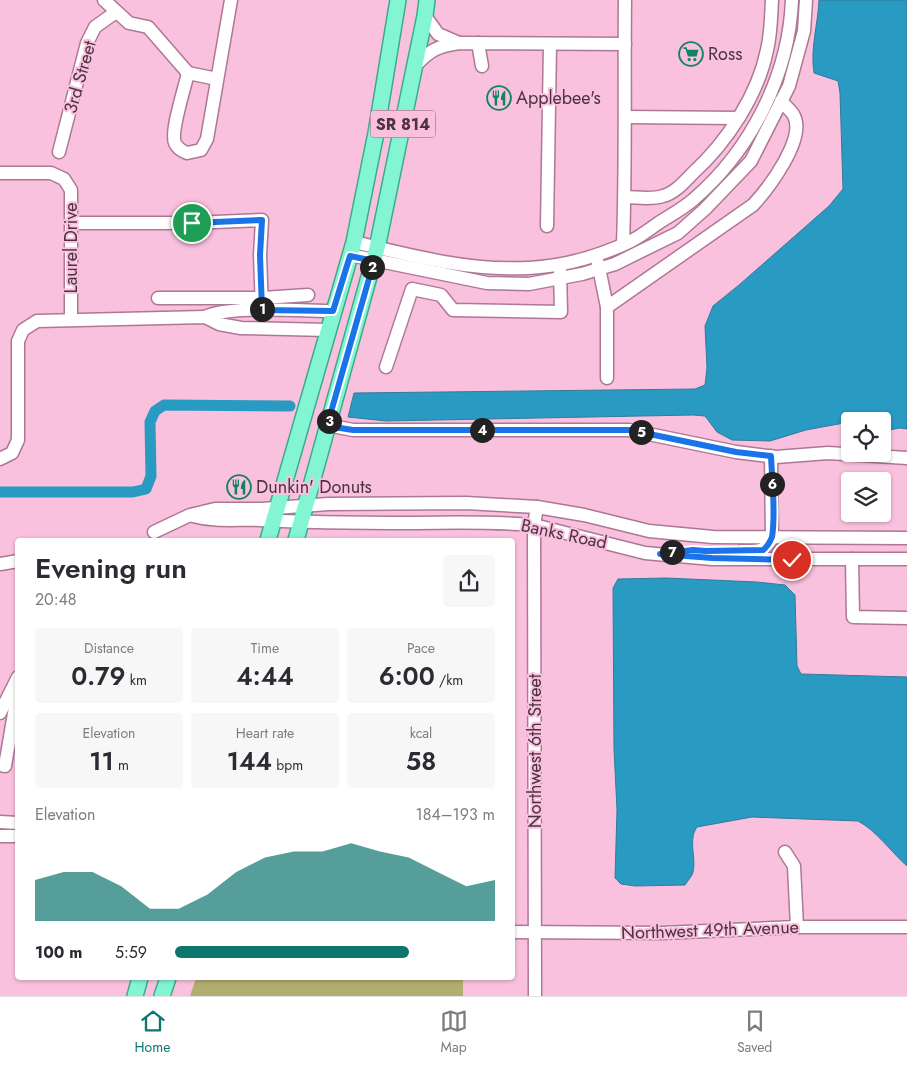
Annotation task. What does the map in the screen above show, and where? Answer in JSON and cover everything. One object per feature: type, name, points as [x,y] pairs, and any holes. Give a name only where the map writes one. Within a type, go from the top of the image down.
[{"type":"main road","name":"SR 814","points":[[269,538],[352,249],[381,106],[398,0]]},
{"type":"main road","name":"SR 814","points":[[297,538],[375,254],[427,0]]},
{"type":"main road","points":[[135,996],[139,980]]},
{"type":"main road","points":[[162,996],[167,980]]},
{"type":"street","points":[[104,0],[129,22],[148,27],[188,73],[217,79]]},
{"type":"street","points":[[188,73],[174,132],[175,143],[180,150],[187,153],[201,150],[207,139],[231,0]]},
{"type":"street","points":[[624,244],[625,0]]},
{"type":"street","points":[[624,197],[663,196],[675,190],[699,168],[724,138],[738,118],[759,77],[768,50],[772,0]]},
{"type":"street","points":[[375,254],[488,267],[530,268],[582,260],[632,240],[694,199],[742,147],[776,83],[789,28],[792,0]]},
{"type":"street","points":[[352,249],[487,283],[529,284],[562,278],[615,264],[678,233],[705,209],[751,161],[789,86],[804,31],[806,0]]},
{"type":"street","name":"3rd Street","points":[[59,152],[87,43],[95,28],[116,12]]},
{"type":"street","points":[[425,16],[438,34],[459,43]]},
{"type":"street","points":[[415,66],[435,49],[459,43],[624,44]]},
{"type":"street","points":[[478,43],[482,66]]},
{"type":"street","points":[[548,226],[550,45]]},
{"type":"street","points":[[607,307],[753,205],[763,194],[790,152],[795,136],[796,124],[794,116],[782,101]]},
{"type":"street","points":[[625,117],[738,118]]},
{"type":"street","name":"Laurel Drive","points":[[0,173],[51,173],[64,179],[72,190],[72,319]]},
{"type":"street","points":[[72,223],[192,223],[262,220],[260,255],[262,304]]},
{"type":"street","points":[[596,255],[607,307],[607,378]]},
{"type":"street","points":[[386,367],[412,289],[441,295],[453,310],[561,312],[562,278],[559,264]]},
{"type":"street","points":[[158,298],[262,304],[308,295]]},
{"type":"street","name":"Laurel Drive","points":[[205,317],[214,312],[262,304],[333,311]]},
{"type":"street","name":"Laurel Drive","points":[[0,459],[12,453],[18,440],[18,341],[22,330],[36,321],[205,317],[219,324],[241,328],[328,330]]},
{"type":"street","points":[[327,426],[353,430],[630,430],[736,452],[771,456],[828,453],[907,458]]},
{"type":"street","points":[[660,554],[693,550],[763,550],[768,546],[772,538],[773,511],[771,456]]},
{"type":"street","name":"Banks Road","points":[[154,532],[190,515],[209,520],[276,514],[306,505],[466,503],[537,507],[577,514],[649,531],[713,537],[907,538]]},
{"type":"street","name":"Northwest 6th Street","points":[[535,996],[534,526],[537,507]]},
{"type":"street","name":"Banks Road","points":[[276,514],[301,522],[499,523],[534,526],[645,553],[712,558],[907,559]]},
{"type":"street","points":[[852,560],[853,618],[907,618]]},
{"type":"street","points":[[0,564],[15,562]]},
{"type":"street","points":[[0,712],[15,684]]},
{"type":"street","points":[[0,765],[5,766],[15,708]]},
{"type":"street","points":[[0,822],[15,823]]},
{"type":"street","points":[[0,836],[15,836]]},
{"type":"street","points":[[785,852],[794,866],[797,927]]},
{"type":"street","name":"Northwest 49th Avenue","points":[[515,932],[662,933],[797,927],[907,927]]},
{"type":"shaded area","points":[[195,980],[463,980],[463,996],[190,996]]},
{"type":"water","points":[[819,0],[907,0],[907,429],[891,430],[891,412],[841,412],[841,424],[806,430],[770,441],[732,440],[717,432],[705,416],[693,415],[386,421],[348,417],[354,393],[695,389],[705,385],[707,368],[705,326],[713,306],[829,206],[843,189],[838,81],[814,73],[814,46]]},
{"type":"water","points":[[666,578],[785,585],[795,595],[797,666],[801,674],[907,677],[907,866],[877,836],[858,821],[752,817],[697,827],[693,838],[694,869],[685,885],[635,886],[621,884],[615,878],[617,810],[614,749],[613,588],[618,579]]},
{"type":"waterway","points":[[0,492],[133,492],[146,489],[151,476],[150,422],[155,411],[164,405],[290,406]]},
{"type":"place","name":"Ross","points":[[691,54]]},
{"type":"place","name":"Applebee's","points":[[499,98]]},
{"type":"place","name":"Dunkin' Donuts","points":[[239,487]]},
{"type":"route","points":[[192,223],[262,220],[260,255],[262,310],[333,311],[350,256],[374,261],[327,426],[353,430],[630,430],[736,452],[771,456],[773,511],[772,538],[768,546],[763,550],[693,550],[660,554],[712,558],[792,560]]}]
